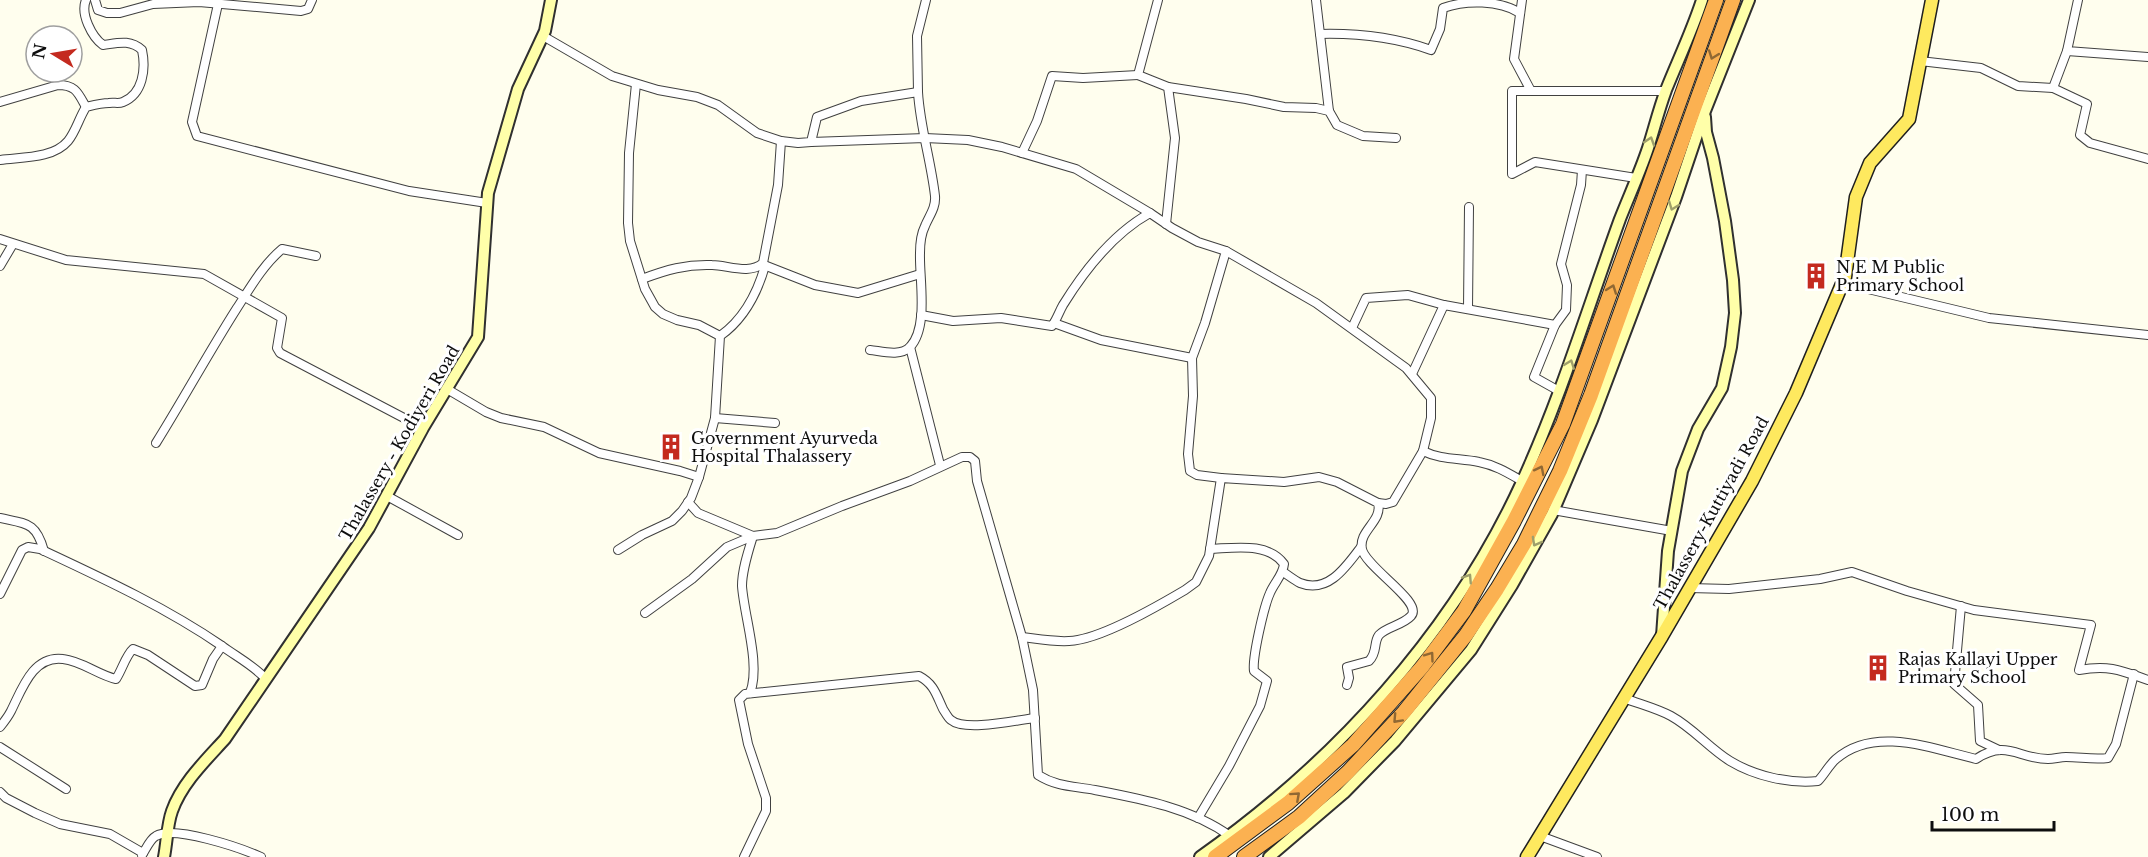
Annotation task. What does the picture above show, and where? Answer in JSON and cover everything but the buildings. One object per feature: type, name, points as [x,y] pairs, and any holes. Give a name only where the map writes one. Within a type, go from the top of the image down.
[{"type":"highway","points":[[1215,857],[1288,803],[1353,745],[1422,668],[1464,611],[1514,521],[1563,424],[1716,0]]},
{"type":"highway","points":[[1244,857],[1299,818],[1348,772],[1404,712],[1466,635],[1524,544],[1560,471],[1591,395],[1733,0]]},
{"type":"main road","name":"Thalassery-Kuttiyadi Road","points":[[1527,857],[1662,636],[1752,481],[1796,393],[1845,277],[1856,197],[1870,163],[1909,119],[1932,0]]},
{"type":"street","points":[[0,160],[40,154],[60,148],[71,135],[86,107],[121,103],[132,98],[139,89],[143,73],[142,50],[123,41],[104,45],[97,40],[85,14],[86,0]]},
{"type":"street","points":[[95,0],[98,10],[107,13],[120,13],[153,4],[199,2],[301,11],[308,9],[312,0]]},
{"type":"street","name":"Thalassery - Kodiyeri Road","points":[[164,857],[172,812],[177,799],[199,767],[225,739],[369,528],[423,428],[478,337],[488,193],[518,88],[543,36],[551,0]]},
{"type":"street","points":[[870,350],[889,353],[910,347],[921,323],[920,249],[923,229],[933,210],[935,197],[920,116],[918,92],[917,36],[926,0]]},
{"type":"street","points":[[1138,75],[1158,0]]},
{"type":"street","points":[[1316,0],[1329,111],[1337,125],[1363,136],[1396,138]]},
{"type":"street","points":[[1522,0],[1514,59],[1531,91]]},
{"type":"street","points":[[1697,0],[1697,17]]},
{"type":"street","points":[[1200,857],[1230,836],[1326,752],[1380,696],[1429,638],[1485,551],[1522,481],[1559,391],[1666,91],[1702,0]]},
{"type":"street","points":[[1269,857],[1344,793],[1395,741],[1471,650],[1512,585],[1554,510],[1592,420],[1623,342],[1705,111],[1749,0]]},
{"type":"street","points":[[2053,88],[2067,51],[2078,0]]},
{"type":"street","points":[[1320,34],[1347,33],[1390,37],[1431,50],[1440,29],[1443,8],[1456,3],[1485,2],[1509,5],[1520,13]]},
{"type":"street","points":[[218,4],[192,122],[197,136],[409,191],[488,202]]},
{"type":"street","points":[[543,36],[612,76],[658,90],[697,97],[718,105],[757,133],[782,141],[798,143],[925,138],[968,140],[1076,169],[1198,242],[1226,250],[1316,303],[1352,328],[1399,362],[1431,398],[1431,418],[1423,451],[1393,501],[1386,504],[1378,503],[1337,482],[1319,477],[1284,482],[1221,478],[1197,475],[1190,471],[1188,464],[1193,396],[1192,358],[1205,323],[1226,250]]},
{"type":"street","points":[[2067,51],[2148,57]]},
{"type":"street","points":[[1920,61],[1981,68],[2018,86],[2053,88],[2087,104],[2080,135],[2090,143],[2148,159]]},
{"type":"street","points":[[1022,153],[1037,120],[1052,76],[1083,78],[1138,75],[1168,87],[1284,107],[1316,108],[1329,111]]},
{"type":"street","points":[[636,84],[629,153],[628,223],[630,241],[642,279],[655,308],[663,314],[699,325],[720,336]]},
{"type":"street","points":[[0,102],[58,85],[68,85],[77,90],[86,107]]},
{"type":"street","points":[[1166,224],[1175,138],[1168,87]]},
{"type":"street","points":[[1636,178],[1534,162],[1512,174],[1512,91],[1666,91]]},
{"type":"street","points":[[812,141],[817,117],[861,100],[918,92]]},
{"type":"street","points":[[1662,636],[1668,551],[1682,471],[1689,448],[1722,388],[1731,347],[1735,313],[1725,222],[1706,132],[1705,111]]},
{"type":"street","points":[[618,550],[642,535],[672,521],[696,488],[715,418],[720,336],[741,319],[760,284],[778,185],[782,141]]},
{"type":"street","points":[[1559,391],[1534,377],[1555,325],[1566,310],[1568,285],[1561,264],[1581,185],[1582,170]]},
{"type":"street","points":[[1468,309],[1469,207]]},
{"type":"street","points":[[921,315],[953,321],[1000,318],[1050,326],[1098,258],[1124,231],[1150,213]]},
{"type":"street","points":[[0,239],[7,239],[13,244],[66,260],[204,274],[282,318],[277,348],[280,353],[423,428]]},
{"type":"street","points":[[0,266],[13,244]]},
{"type":"street","points":[[156,443],[245,296],[274,256],[282,249],[316,256]]},
{"type":"street","points":[[642,279],[675,267],[714,265],[750,269],[764,265],[815,285],[858,293],[920,274]]},
{"type":"street","points":[[1843,283],[1989,318],[2148,335]]},
{"type":"street","points":[[1352,328],[1366,298],[1408,295],[1444,305],[1555,325]]},
{"type":"street","points":[[1412,374],[1444,305]]},
{"type":"street","points":[[1054,323],[1101,340],[1192,358]]},
{"type":"street","points":[[910,347],[940,465]]},
{"type":"street","points":[[447,389],[494,415],[544,427],[599,453],[699,477]]},
{"type":"street","points":[[715,418],[775,423]]},
{"type":"street","points":[[1423,451],[1445,458],[1478,462],[1503,469],[1522,481]]},
{"type":"street","points":[[645,613],[692,579],[727,547],[753,536],[777,533],[910,481],[940,465],[962,457],[970,457],[975,461],[977,481],[1022,637],[1033,690],[1038,775],[1052,784],[1134,798],[1176,809],[1218,827],[1230,836]]},
{"type":"street","points":[[1022,637],[1071,641],[1108,631],[1196,582],[1210,549],[1221,478]]},
{"type":"street","points":[[387,496],[458,535]]},
{"type":"street","points":[[688,502],[698,513],[753,536]]},
{"type":"street","points":[[1283,572],[1300,583],[1316,586],[1337,577],[1361,547],[1364,535],[1380,509],[1378,503]]},
{"type":"street","points":[[1554,510],[1672,531]]},
{"type":"street","points":[[0,519],[32,528],[39,534],[44,551]]},
{"type":"street","points":[[750,693],[754,684],[753,666],[742,585],[753,536]]},
{"type":"street","points":[[0,594],[22,550],[28,547],[44,551],[156,605],[256,668],[266,679]]},
{"type":"street","points":[[1347,685],[1349,678],[1347,667],[1370,661],[1376,650],[1379,635],[1407,620],[1413,615],[1414,610],[1410,601],[1385,579],[1363,554],[1361,547]]},
{"type":"street","points":[[1198,818],[1229,766],[1264,696],[1267,681],[1254,671],[1253,655],[1269,595],[1283,572],[1284,564],[1279,557],[1266,550],[1210,549]]},
{"type":"street","points":[[1689,588],[1729,589],[1820,579],[1852,572],[1974,610],[2091,625],[2079,670],[2099,667],[2127,671],[2148,680]]},
{"type":"street","points":[[1961,606],[1954,684],[1978,705],[1980,741],[2001,750]]},
{"type":"street","points":[[0,727],[26,681],[36,668],[49,659],[64,658],[116,679],[133,649],[148,655],[195,686],[202,685],[213,659],[222,646]]},
{"type":"street","points":[[1624,698],[1670,715],[1692,729],[1729,760],[1759,773],[1800,783],[1818,781],[1835,760],[1864,743],[1915,743],[1976,759],[1986,753],[2001,750],[2016,751],[2047,759],[2108,758],[2116,744],[2134,674]]},
{"type":"street","points":[[744,857],[766,811],[766,798],[748,744],[739,700],[745,694],[919,676],[928,681],[936,691],[951,720],[958,723],[969,726],[1035,718]]},
{"type":"street","points":[[0,747],[66,789]]},
{"type":"street","points":[[0,792],[6,798],[60,824],[110,834],[142,855],[154,836],[168,832],[226,843],[261,857]]},
{"type":"street","points":[[1540,836],[1597,857]]},
{"type":"place","name":"N E M Public Primary School","points":[[1816,276]]},
{"type":"place","name":"Government Ayurveda Hospital Thalassery","points":[[671,447]]},
{"type":"place","name":"Rajas Kallayi Upper Primary School","points":[[1878,668]]}]
